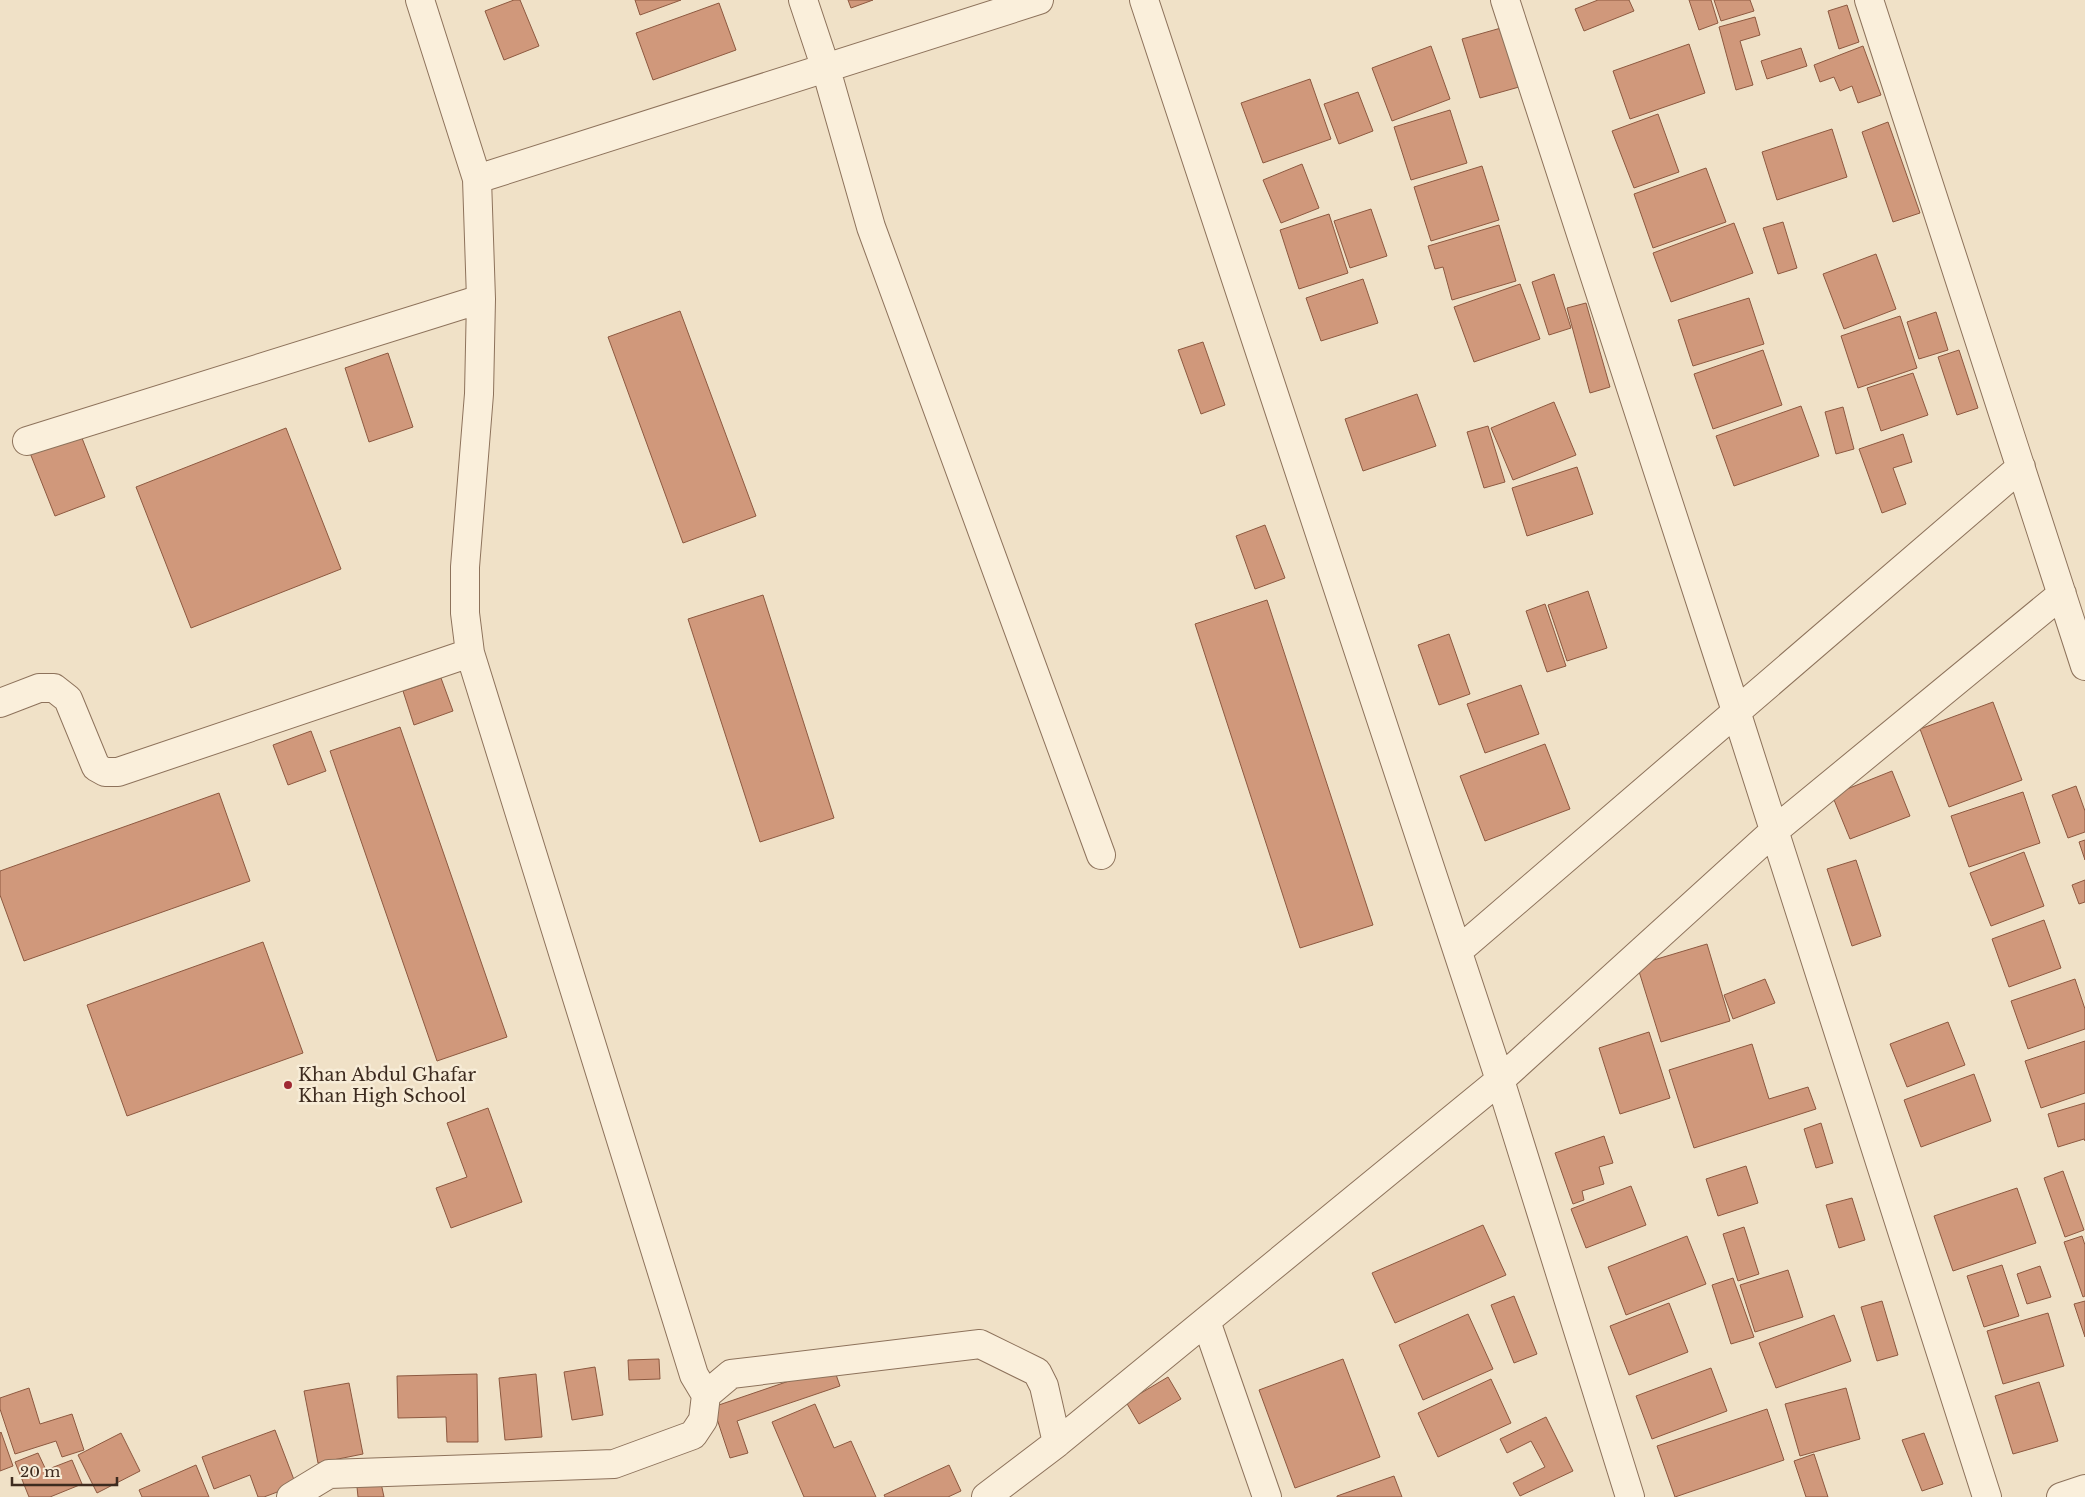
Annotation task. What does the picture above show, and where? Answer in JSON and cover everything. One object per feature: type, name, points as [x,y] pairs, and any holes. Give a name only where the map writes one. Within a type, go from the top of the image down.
[{"type":"street","points":[[291,1497],[328,1474],[614,1464],[693,1435],[703,1420],[706,1395],[694,1376],[470,653],[464,613],[465,567],[479,394],[478,179],[420,0]]},
{"type":"street","points":[[803,0],[826,69],[871,227],[1101,855]]},
{"type":"street","points":[[478,179],[1039,0]]},
{"type":"street","points":[[1144,0],[1500,1080],[1630,1497]]},
{"type":"street","points":[[1505,0],[1736,711],[1987,1497]]},
{"type":"street","points":[[1869,0],[2085,666]]},
{"type":"street","points":[[27,441],[480,299]]},
{"type":"street","points":[[1458,951],[2021,467]]},
{"type":"street","points":[[986,1497],[1057,1443],[1500,1080],[1774,831],[2062,594]]},
{"type":"street","points":[[0,703],[39,688],[54,688],[68,698],[96,767],[104,772],[118,772],[470,653]]},
{"type":"street","points":[[1206,1322],[1267,1497]]},
{"type":"street","points":[[706,1395],[731,1374],[980,1344],[1037,1372],[1044,1386],[1057,1443]]},
{"type":"street","points":[[2061,1497],[2085,1489]]},
{"type":"building","points":[[514,0],[520,0],[539,46],[504,60],[485,11]]},
{"type":"building","points":[[635,0],[681,0],[640,15]]},
{"type":"building","points":[[848,0],[873,0],[851,8]]},
{"type":"building","points":[[1598,0],[1629,0],[1634,11],[1584,31],[1575,9]]},
{"type":"building","points":[[1689,0],[1711,0],[1718,23],[1699,30]]},
{"type":"building","points":[[1714,0],[1750,0],[1754,11],[1721,21]]},
{"type":"building","points":[[719,3],[736,50],[653,80],[636,33]]},
{"type":"building","points":[[1847,5],[1859,42],[1839,49],[1828,11]]},
{"type":"building","points":[[1755,17],[1760,35],[1740,41],[1753,85],[1736,90],[1719,27]]},
{"type":"building","points":[[1501,28],[1519,87],[1480,98],[1462,39]]},
{"type":"building","points":[[1689,44],[1705,93],[1630,119],[1613,71]]},
{"type":"building","points":[[1431,46],[1450,99],[1392,121],[1372,68]]},
{"type":"building","points":[[1863,46],[1881,95],[1858,103],[1852,86],[1840,91],[1834,77],[1820,82],[1814,65]]},
{"type":"building","points":[[1801,48],[1807,66],[1767,79],[1761,61]]},
{"type":"building","points":[[1310,79],[1331,139],[1263,163],[1241,103]]},
{"type":"building","points":[[1358,92],[1373,131],[1339,144],[1324,104]]},
{"type":"building","points":[[1450,110],[1467,163],[1411,180],[1394,127]]},
{"type":"building","points":[[1658,114],[1679,172],[1634,188],[1612,131]]},
{"type":"building","points":[[1888,122],[1920,213],[1893,222],[1862,132]]},
{"type":"building","points":[[1832,129],[1847,177],[1777,200],[1762,152]]},
{"type":"building","points":[[1302,164],[1319,208],[1281,223],[1263,180]]},
{"type":"building","points":[[1482,166],[1499,220],[1431,241],[1414,187]]},
{"type":"building","points":[[1706,168],[1726,222],[1653,248],[1634,194]]},
{"type":"building","points":[[1371,209],[1387,256],[1350,268],[1334,221]]},
{"type":"building","points":[[1329,214],[1348,273],[1299,289],[1280,230]]},
{"type":"building","points":[[1783,222],[1797,268],[1778,274],[1763,228]]},
{"type":"building","points":[[1734,223],[1753,273],[1671,302],[1653,253]]},
{"type":"building","points":[[1499,225],[1516,281],[1452,300],[1443,267],[1435,269],[1428,246]]},
{"type":"building","points":[[1876,254],[1896,309],[1844,329],[1823,274]]},
{"type":"building","points":[[1554,274],[1571,328],[1549,335],[1532,282]]},
{"type":"building","points":[[1363,279],[1378,323],[1321,341],[1306,298]]},
{"type":"building","points":[[1520,284],[1540,339],[1474,362],[1454,307]]},
{"type":"building","points":[[1749,298],[1764,344],[1693,366],[1678,320]]},
{"type":"building","points":[[1586,303],[1610,387],[1590,393],[1567,308]]},
{"type":"building","points":[[680,311],[756,516],[683,543],[608,337]]},
{"type":"building","points":[[1936,312],[1948,350],[1919,359],[1907,322]]},
{"type":"building","points":[[1900,316],[1917,368],[1858,388],[1841,336]]},
{"type":"building","points":[[1203,342],[1225,405],[1201,414],[1178,350]]},
{"type":"building","points":[[1763,350],[1782,405],[1713,429],[1694,374]]},
{"type":"building","points":[[1959,350],[1978,408],[1957,415],[1938,357]]},
{"type":"building","points":[[388,353],[413,427],[369,442],[345,368]]},
{"type":"building","points":[[1913,373],[1928,415],[1881,431],[1867,388]]},
{"type":"building","points":[[1417,394],[1436,446],[1363,471],[1345,419]]},
{"type":"building","points":[[1554,402],[1576,455],[1513,480],[1491,428]]},
{"type":"building","points":[[1801,406],[1819,456],[1734,486],[1716,436]]},
{"type":"building","points":[[1843,407],[1854,449],[1836,454],[1825,412]]},
{"type":"building","points":[[1488,426],[1505,482],[1484,488],[1467,432]]},
{"type":"building","points":[[286,428],[341,569],[191,628],[136,487]]},
{"type":"building","points":[[80,433],[105,497],[55,516],[30,453]]},
{"type":"building","points":[[1903,434],[1912,462],[1893,468],[1906,504],[1882,513],[1859,449]]},
{"type":"building","points":[[1577,467],[1593,514],[1527,536],[1512,488]]},
{"type":"building","points":[[1265,525],[1285,578],[1255,589],[1236,536]]},
{"type":"building","points":[[1588,591],[1607,648],[1567,661],[1548,605]]},
{"type":"building","points":[[763,595],[834,818],[760,842],[688,619]]},
{"type":"building","points":[[1267,600],[1373,925],[1300,948],[1195,624]]},
{"type":"building","points":[[1545,604],[1566,666],[1547,672],[1526,611]]},
{"type":"building","points":[[1449,634],[1470,694],[1439,705],[1418,645]]},
{"type":"building","points":[[441,678],[453,711],[414,725],[403,691]]},
{"type":"building","points":[[1521,685],[1539,734],[1485,753],[1467,704]]},
{"type":"building","points":[[1993,702],[2022,780],[1949,807],[1920,729]]},
{"type":"building","points":[[400,727],[507,1037],[437,1061],[330,751]]},
{"type":"building","points":[[311,731],[326,771],[288,785],[273,745]]},
{"type":"building","points":[[1545,744],[1570,809],[1485,841],[1460,776]]},
{"type":"building","points":[[1892,771],[1910,816],[1850,839],[1832,795]]},
{"type":"building","points":[[2076,786],[2085,811],[2085,832],[2068,838],[2052,795]]},
{"type":"building","points":[[2023,792],[2040,843],[1969,867],[1951,816]]},
{"type":"building","points":[[219,793],[250,881],[24,961],[0,895],[0,871]]},
{"type":"building","points":[[2085,840],[2085,860],[2079,842]]},
{"type":"building","points":[[2024,852],[2044,906],[1991,926],[1970,873]]},
{"type":"building","points":[[1856,860],[1881,936],[1852,946],[1827,869]]},
{"type":"building","points":[[2085,880],[2085,902],[2079,904],[2072,885]]},
{"type":"building","points":[[2044,920],[2061,968],[2009,987],[1992,939]]},
{"type":"building","points":[[263,942],[303,1053],[127,1116],[87,1005]]},
{"type":"building","points":[[1707,944],[1730,1021],[1661,1042],[1637,965]]},
{"type":"building","points":[[1765,979],[1775,1003],[1733,1019],[1724,995]]},
{"type":"building","points":[[2075,979],[2085,1009],[2085,1029],[2028,1049],[2011,1001]]},
{"type":"building","points":[[1948,1022],[1965,1065],[1907,1087],[1890,1044]]},
{"type":"building","points":[[1649,1032],[1670,1098],[1620,1114],[1599,1048]]},
{"type":"building","points":[[2085,1041],[2085,1093],[2041,1108],[2025,1061]]},
{"type":"building","points":[[1752,1044],[1769,1099],[1808,1087],[1816,1109],[1694,1148],[1669,1070]]},
{"type":"building","points":[[1974,1074],[1991,1121],[1921,1147],[1904,1100]]},
{"type":"building","points":[[2085,1103],[2085,1141],[2084,1139],[2058,1147],[2048,1114]]},
{"type":"building","points":[[488,1108],[522,1202],[451,1228],[436,1188],[467,1177],[447,1123]]},
{"type":"building","points":[[1821,1123],[1833,1163],[1816,1168],[1804,1129]]},
{"type":"building","points":[[1604,1136],[1613,1163],[1599,1167],[1604,1184],[1582,1191],[1584,1200],[1573,1204],[1555,1153]]},
{"type":"building","points":[[1746,1166],[1758,1203],[1718,1216],[1706,1179]]},
{"type":"building","points":[[2063,1171],[2084,1230],[2065,1237],[2044,1178]]},
{"type":"building","points":[[1631,1186],[1646,1225],[1586,1248],[1571,1209]]},
{"type":"building","points":[[2017,1188],[2036,1243],[1953,1271],[1934,1216]]},
{"type":"building","points":[[1852,1198],[1865,1240],[1839,1248],[1826,1205]]},
{"type":"building","points":[[1483,1225],[1506,1275],[1395,1323],[1372,1273]]},
{"type":"building","points":[[1744,1227],[1759,1274],[1738,1281],[1723,1234]]},
{"type":"building","points":[[1687,1236],[1706,1284],[1626,1315],[1608,1267]]},
{"type":"building","points":[[2082,1236],[2085,1245],[2085,1296],[2083,1297],[2064,1242]]},
{"type":"building","points":[[2002,1265],[2019,1316],[1984,1327],[1967,1276]]},
{"type":"building","points":[[2040,1266],[2051,1297],[2027,1304],[2017,1274]]},
{"type":"building","points":[[1788,1270],[1803,1317],[1755,1332],[1740,1285]]},
{"type":"building","points":[[1733,1278],[1754,1337],[1731,1344],[1712,1285]]},
{"type":"building","points":[[1514,1296],[1537,1354],[1514,1363],[1491,1305]]},
{"type":"building","points":[[1882,1301],[1898,1355],[1877,1361],[1861,1307]]},
{"type":"building","points":[[2085,1301],[2085,1337],[2074,1304]]},
{"type":"building","points":[[1669,1303],[1688,1352],[1629,1375],[1610,1326]]},
{"type":"building","points":[[2048,1313],[2064,1366],[2003,1384],[1987,1331]]},
{"type":"building","points":[[1468,1314],[1493,1369],[1423,1400],[1399,1345]]},
{"type":"building","points":[[1834,1315],[1851,1361],[1776,1388],[1759,1343]]},
{"type":"building","points":[[659,1359],[660,1379],[629,1380],[628,1360]]},
{"type":"building","points":[[1343,1359],[1380,1457],[1295,1488],[1259,1390]]},
{"type":"building","points":[[833,1366],[840,1386],[737,1421],[748,1453],[730,1458],[713,1407]]},
{"type":"building","points":[[595,1367],[603,1415],[572,1420],[564,1372]]},
{"type":"building","points":[[1711,1368],[1727,1411],[1652,1439],[1636,1396]]},
{"type":"building","points":[[477,1374],[478,1442],[447,1442],[446,1417],[398,1418],[397,1376]]},
{"type":"building","points":[[536,1374],[542,1437],[505,1440],[499,1378]]},
{"type":"building","points":[[1168,1377],[1181,1399],[1139,1424],[1126,1402]]},
{"type":"building","points":[[1491,1379],[1511,1423],[1438,1457],[1418,1413]]},
{"type":"building","points":[[2039,1382],[2058,1441],[2013,1454],[1995,1396]]},
{"type":"building","points":[[349,1383],[363,1454],[318,1463],[304,1391]]},
{"type":"building","points":[[29,1388],[40,1424],[72,1414],[84,1450],[62,1457],[56,1441],[15,1454],[0,1409],[0,1398]]},
{"type":"building","points":[[1846,1388],[1860,1439],[1800,1456],[1785,1404]]},
{"type":"building","points":[[815,1404],[834,1448],[851,1441],[876,1497],[804,1497],[772,1422]]},
{"type":"building","points":[[1767,1409],[1784,1460],[1675,1497],[1657,1446]]},
{"type":"building","points":[[1546,1417],[1573,1471],[1520,1496],[1513,1483],[1545,1467],[1531,1441],[1507,1453],[1500,1439]]},
{"type":"building","points":[[275,1430],[296,1485],[264,1497],[258,1497],[250,1475],[214,1489],[202,1457]]},
{"type":"building","points":[[0,1433],[13,1466],[0,1471]]},
{"type":"building","points":[[121,1433],[140,1471],[97,1493],[78,1455]]},
{"type":"building","points":[[1924,1433],[1943,1484],[1922,1491],[1902,1440]]},
{"type":"building","points":[[38,1453],[46,1470],[72,1460],[82,1484],[50,1497],[29,1497],[15,1462]]},
{"type":"building","points":[[1814,1454],[1828,1497],[1806,1497],[1794,1461]]},
{"type":"building","points":[[196,1465],[209,1497],[142,1497],[139,1490]]},
{"type":"building","points":[[949,1465],[961,1491],[948,1497],[885,1497],[884,1495]]},
{"type":"building","points":[[1394,1476],[1402,1497],[1337,1497],[1337,1496]]},
{"type":"building","points":[[381,1483],[384,1497],[358,1497],[357,1487]]},
{"type":"place","name":"Khan Abdul Ghafar Khan High School","points":[[288,1085]]}]
